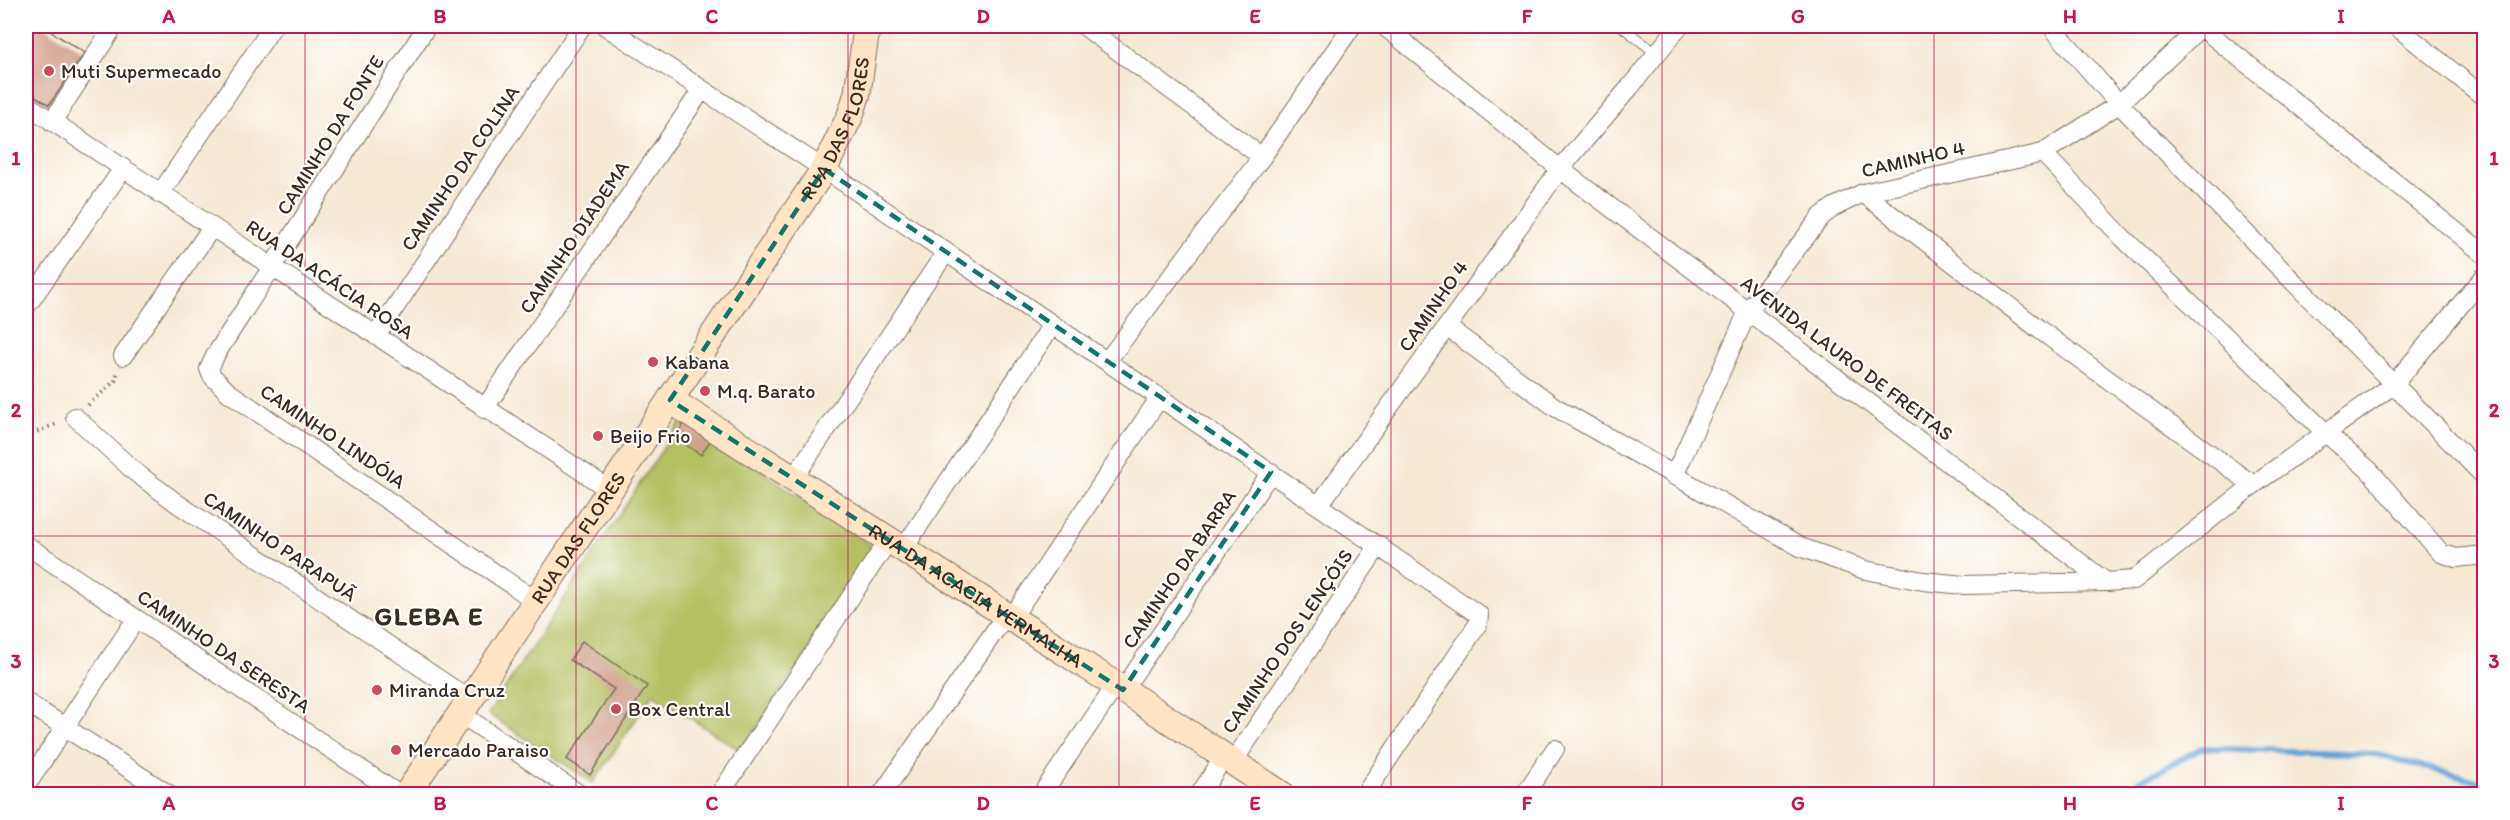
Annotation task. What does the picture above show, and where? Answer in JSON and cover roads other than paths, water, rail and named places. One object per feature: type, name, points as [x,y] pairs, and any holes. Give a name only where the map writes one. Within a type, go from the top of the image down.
[{"type":"street","points":[[52,122],[114,26]]},
{"type":"street","points":[[160,194],[273,26]]},
{"type":"street","name":"CAMINHO DA FONTE","points":[[272,268],[427,26]]},
{"type":"street","name":"CAMINHO DA COLINA","points":[[376,336],[582,26]]},
{"type":"street","points":[[605,26],[701,91],[824,169],[1319,504],[1481,617],[1365,795]]},
{"type":"street","name":"RUA DAS FLORES","points":[[407,795],[824,169],[850,116],[857,95],[867,26]]},
{"type":"street","points":[[1083,26],[1262,157]]},
{"type":"street","points":[[1107,361],[1262,157],[1352,26]]},
{"type":"street","name":"AVENIDA LAURO DE FREITAS","points":[[1384,26],[1560,169],[2106,582]]},
{"type":"street","name":"CAMINHO 4","points":[[1319,504],[1560,169],[1678,26]]},
{"type":"street","points":[[2052,26],[2119,104],[2484,476]]},
{"type":"street","points":[[2201,26],[2484,254]]},
{"type":"street","name":"CAMINHO 4","points":[[1674,476],[1748,311],[1822,216],[1834,207],[1863,193],[2043,153],[2119,104],[2201,26]]},
{"type":"street","points":[[2396,26],[2484,97]]},
{"type":"street","name":"CAMINHO DIADEMA","points":[[484,409],[701,91]]},
{"type":"street","name":"RUA DA ACÁCIA ROSA","points":[[28,113],[52,122],[610,490]]},
{"type":"street","points":[[2043,153],[2123,238],[2327,434],[2369,470],[2441,553],[2456,558],[2484,555]]},
{"type":"street","points":[[26,307],[122,170]]},
{"type":"street","points":[[1863,193],[2031,324],[2253,485]]},
{"type":"street","points":[[123,356],[212,227]]},
{"type":"street","points":[[793,479],[946,252]]},
{"type":"street","name":"CAMINHO LINDÓIA","points":[[272,268],[216,354],[210,369],[212,376],[228,392],[536,601]]},
{"type":"street","points":[[1447,327],[1555,407],[1800,547],[1875,573],[1964,585],[2106,582],[2134,580],[2253,485],[2393,385],[2484,277]]},
{"type":"street","points":[[720,795],[1052,325]]},
{"type":"street","points":[[882,795],[1160,398]]},
{"type":"street","name":"RUA DA ACACIA VERMALHA","points":[[670,400],[1120,688],[1281,795]]},
{"type":"street","name":"CAMINHO PARAPUÃ","points":[[75,417],[135,472],[465,707],[571,792]]},
{"type":"street","name":"CAMINHO DA BARRA","points":[[1042,795],[1271,472]]},
{"type":"street","name":"CAMINHO DA SERESTA","points":[[26,545],[398,795]]},
{"type":"street","name":"CAMINHO DOS LENÇÓIS","points":[[1200,795],[1228,760],[1379,545]]},
{"type":"street","points":[[26,786],[136,619]]},
{"type":"street","points":[[26,702],[168,795]]},
{"type":"street","points":[[1525,795],[1555,749]]},
{"type":"lane","points":[[1621,26],[1657,54]]},
{"type":"waterway","points":[[2115,794],[2202,748],[2375,754],[2484,783]]},
{"type":"place","name":"Muti Supermecado","points":[[49,71]]},
{"type":"place","name":"Kabana","points":[[653,362]]},
{"type":"place","name":"M.q. Barato","points":[[705,391]]},
{"type":"place","name":"Beijo Frio","points":[[598,436]]},
{"type":"place","name":"Miranda Cruz","points":[[377,690]]},
{"type":"place","name":"Box Central","points":[[616,709]]},
{"type":"place","name":"Mercado Paraiso","points":[[396,750]]},
{"type":"district","name":"GLEBA E","points":[[429,616]]}]
